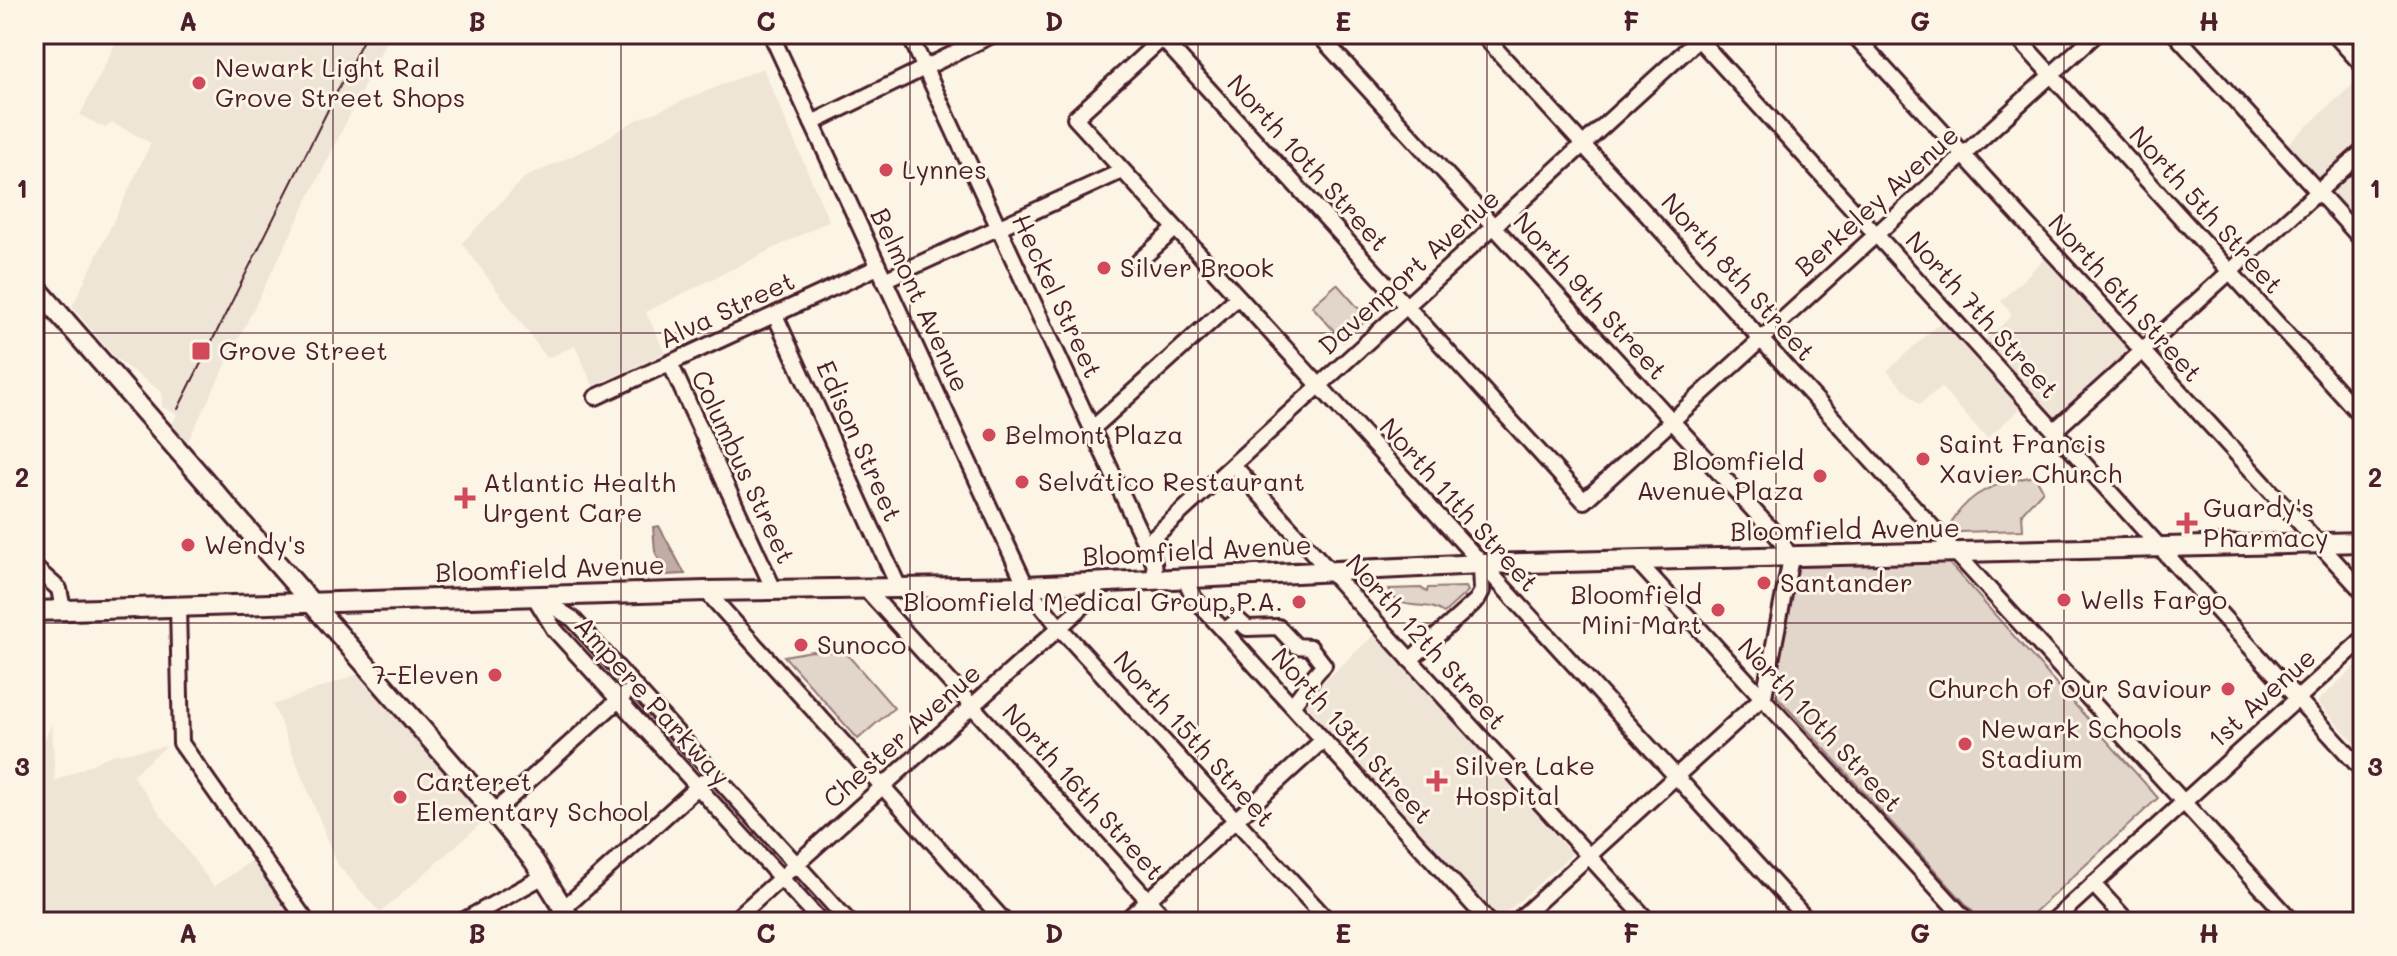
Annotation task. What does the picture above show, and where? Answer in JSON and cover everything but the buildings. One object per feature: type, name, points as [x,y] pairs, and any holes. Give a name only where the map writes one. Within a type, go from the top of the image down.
[{"type":"main road","points":[[34,285],[494,812],[544,876],[568,915]]},
{"type":"main road","name":"Bloomfield Avenue","points":[[34,611],[706,591],[1026,586],[1481,564],[2363,542]]},
{"type":"street","name":"Belmont Avenue","points":[[771,34],[1026,586]]},
{"type":"street","name":"Heckel Street","points":[[909,34],[1154,563],[1156,580]]},
{"type":"street","points":[[812,123],[994,34]]},
{"type":"street","name":"North 9th Street","points":[[1318,34],[1778,537],[1791,558]]},
{"type":"street","name":"North 8th Street","points":[[1482,34],[2293,922]]},
{"type":"street","name":"North 6th Street","points":[[1853,34],[2363,592]]},
{"type":"street","name":"North 5th Street","points":[[2014,34],[2363,418]]},
{"type":"street","name":"Berkeley Avenue","points":[[1584,501],[2096,34]]},
{"type":"street","points":[[2175,34],[2363,241]]},
{"type":"street","points":[[2334,34],[2363,66]]},
{"type":"street","name":"North 11th Street","points":[[1162,36],[1075,118],[1809,922]]},
{"type":"street","name":"North 10th Street","points":[[1162,36],[1584,501]]},
{"type":"street","name":"Davenport Avenue","points":[[1145,545],[1699,36]]},
{"type":"street","name":"North 7th Street","points":[[1699,36],[2363,771]]},
{"type":"street","points":[[2054,431],[2363,151]]},
{"type":"street","name":"Alva Street","points":[[596,397],[775,315],[999,227],[1122,171]]},
{"type":"street","points":[[1139,261],[1175,229]]},
{"type":"street","points":[[1092,429],[1238,297]]},
{"type":"street","name":"Edison Street","points":[[775,315],[899,588]]},
{"type":"street","name":"Columbus Street","points":[[670,363],[774,590]]},
{"type":"street","name":"North 12th Street","points":[[1233,465],[1649,922]]},
{"type":"street","points":[[1516,922],[1762,698],[1768,688],[1791,558]]},
{"type":"street","name":"North 10th Street","points":[[1637,561],[1968,922]]},
{"type":"street","points":[[1410,660],[1477,600],[1482,591],[1481,564]]},
{"type":"street","points":[[34,567],[59,589],[63,609]]},
{"type":"street","name":"North 13th Street","points":[[1185,579],[1194,598],[1489,922]]},
{"type":"street","name":"Chester Avenue","points":[[732,922],[1060,628],[1091,599],[1099,582]]},
{"type":"street","name":"North 15th Street","points":[[1026,586],[1060,628],[1329,922]]},
{"type":"street","name":"North 16th Street","points":[[865,588],[1168,922]]},
{"type":"street","points":[[706,591],[1005,922]]},
{"type":"street","name":"Ampere Parkway","points":[[534,596],[573,619],[849,922]]},
{"type":"street","name":"Ampere Parkway","points":[[534,596],[554,629],[821,922]]},
{"type":"street","points":[[178,606],[181,743],[307,922]]},
{"type":"street","points":[[1224,631],[1238,620],[1247,628],[1278,627],[1296,646],[1310,647],[1324,665],[1306,682],[1303,694],[1292,705]]},
{"type":"street","name":"1st Avenue","points":[[2052,922],[2363,639]]},
{"type":"street","points":[[494,812],[634,686]]},
{"type":"street","points":[[1124,922],[1323,740]]},
{"type":"street","points":[[568,915],[713,773]]},
{"type":"street","points":[[461,922],[544,876]]},
{"type":"street","points":[[2093,884],[2128,922]]},
{"type":"shaded area","points":[[120,34],[390,34],[187,443],[172,425],[177,414],[162,407],[162,392],[116,359],[72,307],[151,143],[113,123],[105,128],[80,115]]},
{"type":"shaded area","points":[[763,68],[829,221],[646,312],[665,353],[593,386],[575,346],[547,358],[462,243],[524,178],[594,146],[634,121]]},
{"type":"shaded area","points":[[2363,75],[2363,238],[2282,149]]},
{"type":"shaded area","points":[[2048,255],[2138,351],[2053,430],[1980,346],[2012,315],[2001,301]]},
{"type":"shaded area","points":[[1337,284],[1368,319],[1343,341],[1312,306]]},
{"type":"shaded area","points":[[1949,314],[2026,403],[1987,439],[1941,387],[1919,405],[1887,371]]},
{"type":"shaded area","points":[[2035,476],[2043,490],[2022,513],[2023,530],[1960,532],[1952,528],[1951,523],[1959,512],[1977,495],[1997,485]]},
{"type":"shaded area","points":[[659,526],[685,574],[665,575],[655,551],[653,527]]},
{"type":"shaded area","name":"Newark Schools Stadium","points":[[1947,561],[2158,798],[2024,922],[1982,922],[1771,690],[1795,562]]},
{"type":"shaded area","points":[[1466,587],[1468,591],[1444,613],[1400,602],[1389,589],[1421,588],[1427,592],[1428,588]]},
{"type":"shaded area","name":"Silver Lake Hospital","points":[[1375,634],[1572,854],[1500,918],[1297,707]]},
{"type":"shaded area","points":[[812,651],[845,652],[894,708],[858,739],[784,656]]},
{"type":"shaded area","points":[[2363,659],[2363,752],[2317,702]]},
{"type":"shaded area","points":[[358,674],[485,820],[380,913],[338,865],[273,705]]},
{"type":"shaded area","points":[[52,724],[55,781],[111,755],[167,746],[132,775],[214,887],[251,861],[296,922],[34,922],[34,761]]},
{"type":"tram line","points":[[178,409],[366,34]]},
{"type":"place","name":"Newark Light Rail Grove Street Shops","points":[[199,83]]},
{"type":"place","name":"Lynnes","points":[[886,170]]},
{"type":"place","name":"Silver Brook","points":[[1104,268]]},
{"type":"place","name":"Grove Street","points":[[201,351]]},
{"type":"place","name":"Belmont Plaza","points":[[989,435]]},
{"type":"place","name":"Saint Francis Xavier Church","points":[[1923,459]]},
{"type":"place","name":"Bloomfield Avenue Plaza","points":[[1820,476]]},
{"type":"place","name":"Selvático Restaurant","points":[[1022,482]]},
{"type":"place","name":"Atlantic Health Urgent Care","points":[[465,498]]},
{"type":"place","name":"Guardy's Pharmacy","points":[[2187,523]]},
{"type":"place","name":"Wendy's","points":[[188,545]]},
{"type":"place","name":"Santander","points":[[1764,583]]},
{"type":"place","name":"Wells Fargo","points":[[2064,600]]},
{"type":"place","name":"Bloomfield Medical Group,P.A.","points":[[1299,602]]},
{"type":"place","name":"Bloomfield Mini Mart","points":[[1718,610]]},
{"type":"place","name":"Sunoco","points":[[801,645]]},
{"type":"place","name":"7-Eleven","points":[[495,675]]},
{"type":"place","name":"Church of Our Saviour","points":[[2228,689]]},
{"type":"place","name":"Newark Schools Stadium","points":[[1965,744]]},
{"type":"place","name":"Silver Lake Hospital","points":[[1437,781]]},
{"type":"place","name":"Carteret Elementary School","points":[[400,797]]}]
